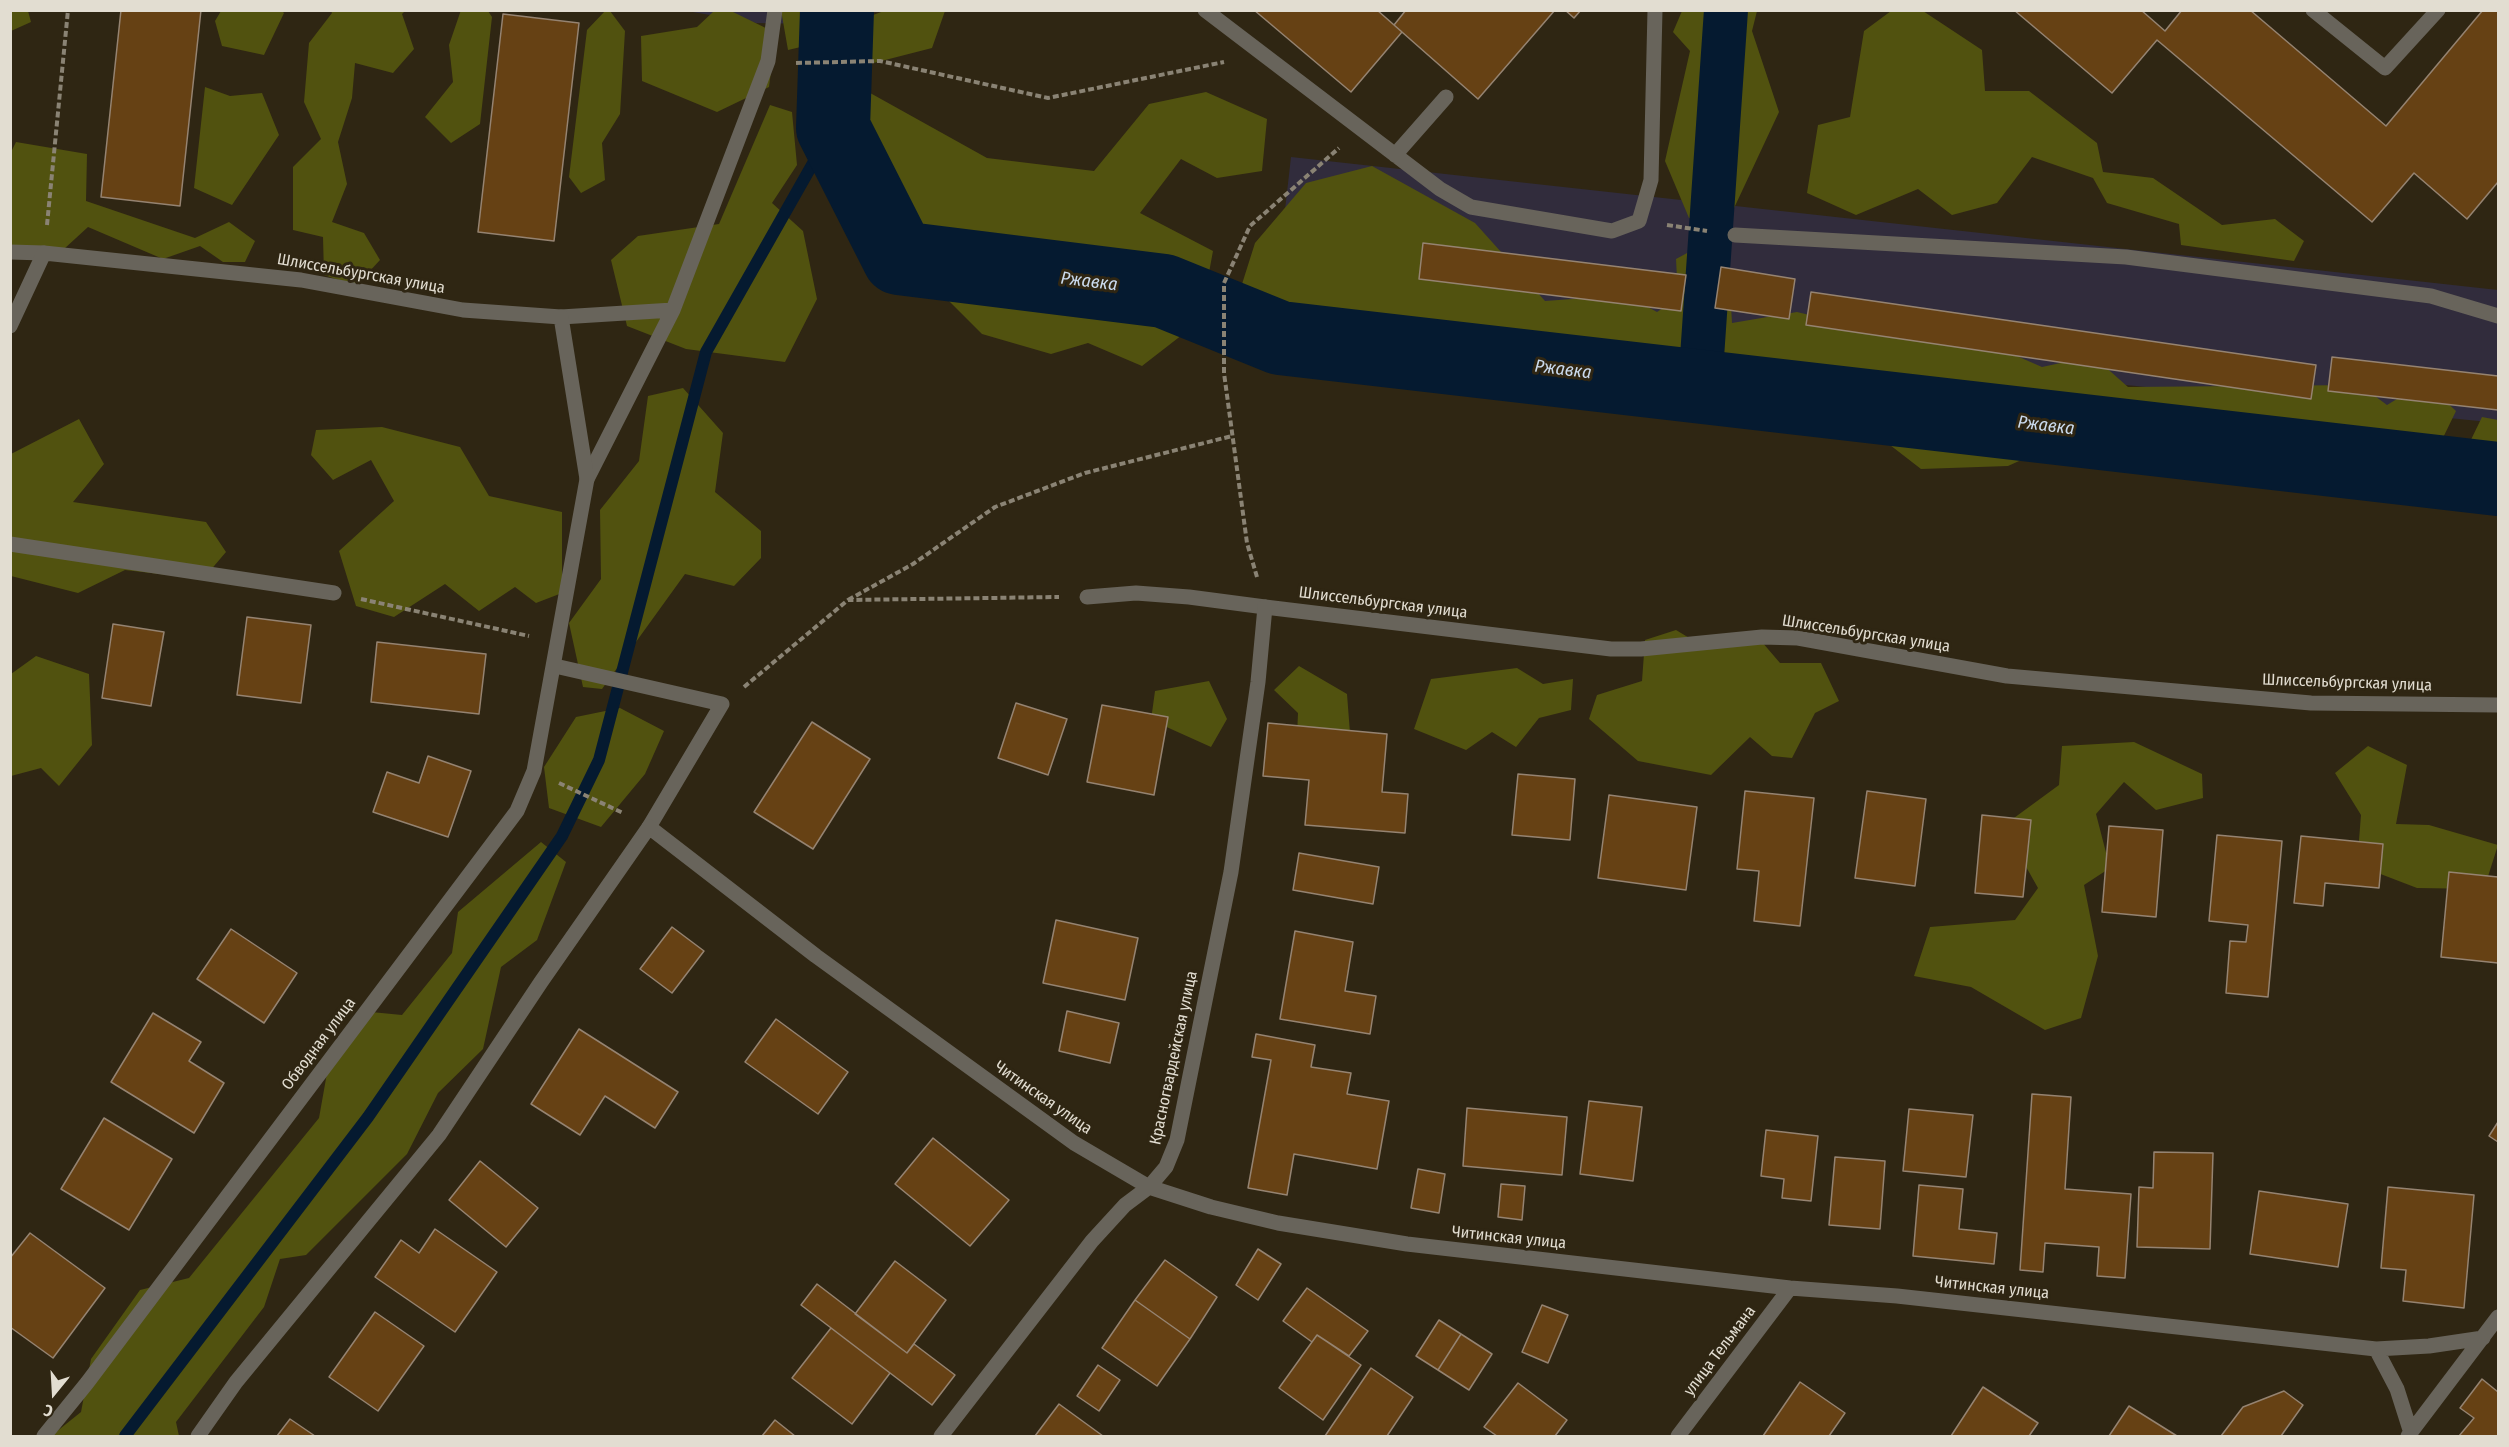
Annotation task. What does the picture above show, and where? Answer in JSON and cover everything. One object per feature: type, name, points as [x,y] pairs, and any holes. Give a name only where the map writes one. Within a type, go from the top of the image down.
[{"type":"street","points":[[587,479],[673,310],[768,61],[775,10]]},
{"type":"street","points":[[1204,10],[1440,189],[1471,207],[1612,231],[1639,221],[1651,180],[1654,10]]},
{"type":"street","points":[[2313,10],[2385,68],[2438,10]]},
{"type":"street","points":[[1395,155],[1446,97]]},
{"type":"street","points":[[1735,235],[2126,257],[2431,296],[2499,316]]},
{"type":"street","name":"Шлиссельбургская улица","points":[[10,252],[44,253],[301,280],[463,310],[561,317],[673,310]]},
{"type":"street","points":[[10,326],[44,253]]},
{"type":"street","points":[[561,317],[587,479]]},
{"type":"street","name":"Обводная улица","points":[[44,1437],[517,811],[534,771],[555,666],[587,479]]},
{"type":"street","points":[[10,544],[334,593]]},
{"type":"street","name":"Шлиссельбургская улица","points":[[1087,597],[1136,593],[1611,649],[1641,649],[1762,637],[1798,638],[2007,676],[2311,703],[2499,705]]},
{"type":"street","name":"Красногвардейская улица","points":[[940,1437],[1092,1240],[1125,1205],[1149,1187],[1166,1167],[1177,1140],[1231,872],[1258,682],[1265,608]]},
{"type":"street","points":[[198,1437],[236,1382],[439,1135],[541,982],[649,827],[722,704],[555,666]]},
{"type":"street","name":"Читинская улица","points":[[649,827],[816,956],[1074,1143],[1149,1187],[1211,1207],[1278,1222],[1407,1244],[1790,1288],[1909,1297],[2376,1349],[2428,1346],[2483,1338]]},
{"type":"street","name":"улица Тельмана","points":[[1678,1437],[1790,1288]]},
{"type":"street","points":[[2410,1435],[2499,1317]]},
{"type":"street","points":[[2376,1349],[2397,1389],[2410,1435]]},
{"type":"path","points":[[44,253],[68,10]]},
{"type":"path","points":[[802,63],[880,61],[1048,98],[1262,54]]},
{"type":"path","points":[[1265,608],[1247,543],[1224,373],[1224,283],[1250,226],[1360,129]]},
{"type":"path","points":[[1639,221],[1735,235]]},
{"type":"path","points":[[722,704],[848,600],[913,564],[995,507],[1085,473],[1232,436]]},
{"type":"path","points":[[334,593],[559,643]]},
{"type":"path","points":[[848,600],[1087,597]]},
{"type":"path","points":[[559,783],[622,812]]},
{"type":"shaded area","points":[[461,10],[488,11],[492,17],[480,124],[451,143],[425,117],[453,82],[449,45]]},
{"type":"shaded area","points":[[781,10],[873,10],[873,15],[884,11],[945,11],[932,48],[854,68],[822,42],[788,50]]},
{"type":"shaded area","points":[[10,11],[28,11],[31,22],[11,31]]},
{"type":"shaded area","points":[[221,11],[282,11],[284,13],[264,55],[222,46],[215,21]]},
{"type":"shaded area","points":[[331,11],[405,11],[402,14],[414,49],[393,73],[355,63],[352,98],[338,142],[347,184],[332,222],[364,233],[380,260],[356,286],[324,275],[323,237],[293,230],[293,167],[321,139],[304,102],[309,43],[332,13]]},
{"type":"shaded area","points":[[605,11],[610,11],[625,31],[620,114],[602,143],[605,180],[581,193],[569,177],[587,30]]},
{"type":"shaded area","points":[[687,11],[813,11],[812,24],[756,23]]},
{"type":"shaded area","points":[[714,11],[731,11],[776,33],[769,87],[717,112],[642,81],[641,36],[697,27]]},
{"type":"shaded area","points":[[1682,11],[1757,11],[1752,31],[1779,112],[1728,221],[1689,218],[1665,161],[1690,51],[1673,32]]},
{"type":"shaded area","points":[[1891,11],[1923,11],[1982,50],[1985,91],[2029,91],[2097,143],[2103,172],[2153,178],[2222,225],[2275,219],[2304,241],[2294,261],[2181,245],[2179,224],[2107,203],[2093,178],[2032,157],[1997,203],[1952,215],[1918,189],[1856,215],[1807,193],[1818,125],[1850,117],[1864,31]]},
{"type":"shaded area","points":[[205,87],[230,96],[262,93],[279,135],[232,205],[194,188]]},
{"type":"shaded area","points":[[863,89],[987,158],[1094,171],[1149,104],[1206,92],[1267,119],[1262,171],[1217,178],[1181,159],[1140,213],[1213,251],[1200,321],[1142,366],[1088,343],[1051,354],[982,334],[924,276],[874,260],[841,159],[812,134],[819,96]]},
{"type":"shaded area","points":[[770,105],[792,112],[797,165],[772,203],[803,231],[817,299],[785,362],[686,349],[627,326],[611,260],[638,236],[719,224]]},
{"type":"shaded area","points":[[16,142],[87,154],[86,201],[195,238],[229,222],[255,241],[245,262],[223,262],[200,246],[163,259],[88,227],[64,249],[11,246],[10,154]]},
{"type":"shaded area","points":[[1291,157],[2498,290],[2498,423],[1275,298]]},
{"type":"shaded area","points":[[1372,166],[1475,223],[1545,301],[1626,295],[1657,312],[1678,298],[1676,259],[1700,246],[1728,255],[1732,323],[1797,312],[1881,332],[1955,329],[2042,367],[2093,356],[2128,387],[2360,385],[2387,405],[2425,382],[2456,411],[2439,446],[2401,449],[2369,440],[2327,486],[2291,485],[2256,461],[2153,453],[2121,415],[2008,466],[1921,469],[1797,373],[1761,387],[1673,378],[1644,355],[1579,364],[1540,352],[1466,373],[1422,345],[1299,353],[1236,303],[1255,243],[1306,183]]},
{"type":"shaded area","points":[[683,388],[723,433],[715,492],[761,531],[761,558],[734,586],[685,574],[602,689],[583,687],[569,623],[601,579],[600,510],[639,461],[648,396]]},
{"type":"shaded area","points":[[2482,417],[2498,420],[2498,471],[2484,470],[2466,450]]},
{"type":"shaded area","points":[[79,419],[104,464],[73,502],[206,522],[226,552],[203,579],[125,570],[78,593],[11,576],[11,454]]},
{"type":"shaded area","points":[[382,427],[460,447],[489,496],[562,512],[562,593],[536,603],[515,587],[479,611],[445,584],[394,617],[356,606],[339,551],[394,501],[371,460],[333,480],[311,455],[316,430]]},
{"type":"shaded area","points":[[1676,630],[1701,645],[1762,642],[1780,663],[1821,663],[1839,701],[1815,713],[1792,758],[1772,756],[1750,737],[1711,775],[1638,761],[1589,719],[1597,695],[1642,681],[1645,640]]},
{"type":"shaded area","points":[[36,656],[89,674],[92,745],[59,786],[41,768],[11,776],[11,674]]},
{"type":"shaded area","points":[[1299,666],[1347,694],[1352,759],[1296,759],[1298,713],[1274,690]]},
{"type":"shaded area","points":[[1517,668],[1543,684],[1573,679],[1571,710],[1539,718],[1516,747],[1492,732],[1466,750],[1414,729],[1431,679]]},
{"type":"shaded area","points":[[1209,681],[1227,719],[1211,747],[1151,720],[1155,691]]},
{"type":"shaded area","points":[[620,708],[664,731],[645,774],[601,827],[549,808],[544,767],[576,717]]},
{"type":"shaded area","points":[[2134,742],[2202,774],[2203,798],[2156,810],[2124,782],[2096,814],[2110,868],[2084,885],[2098,956],[2081,1018],[2045,1030],[1971,987],[1914,976],[1930,927],[2015,920],[2038,888],[2003,826],[2059,785],[2062,746]]},
{"type":"shaded area","points":[[2368,746],[2407,765],[2396,824],[2429,825],[2498,845],[2484,889],[2417,888],[2357,865],[2361,815],[2335,773]]},
{"type":"shaded area","points":[[541,842],[566,862],[537,940],[501,967],[483,1049],[438,1093],[407,1154],[306,1255],[280,1259],[264,1307],[176,1422],[179,1436],[51,1436],[81,1412],[91,1359],[140,1290],[189,1278],[319,1118],[327,1073],[371,1012],[402,1015],[452,953],[458,912]]},
{"type":"building","points":[[121,10],[201,10],[180,206],[101,197]]},
{"type":"building","points":[[1254,10],[1377,10],[1402,32],[1351,92]]},
{"type":"building","points":[[1406,10],[1555,10],[1478,99],[1394,25]]},
{"type":"building","points":[[1565,10],[1581,10],[1574,18]]},
{"type":"building","points":[[2014,10],[2141,10],[2165,31],[2182,10],[2250,10],[2386,126],[2483,10],[2498,10],[2498,182],[2467,219],[2414,173],[2372,222],[2157,40],[2112,93]]},
{"type":"building","points":[[503,14],[579,23],[554,241],[478,232]]},
{"type":"building","points":[[1423,243],[1686,275],[1681,311],[1419,279]]},
{"type":"building","points":[[1721,267],[1795,279],[1789,319],[1715,308]]},
{"type":"building","points":[[1811,292],[2316,365],[2311,399],[1806,325]]},
{"type":"building","points":[[2332,357],[2498,376],[2498,410],[2328,391]]},
{"type":"building","points":[[247,617],[311,625],[301,703],[237,695]]},
{"type":"building","points":[[113,624],[164,632],[151,706],[102,698]]},
{"type":"building","points":[[377,642],[486,654],[479,714],[371,702]]},
{"type":"building","points":[[1016,703],[1067,719],[1048,775],[998,758]]},
{"type":"building","points":[[1102,705],[1168,717],[1154,795],[1087,782]]},
{"type":"building","points":[[812,722],[870,759],[813,849],[754,812]]},
{"type":"building","points":[[1268,723],[1387,734],[1382,792],[1408,794],[1405,833],[1305,825],[1309,780],[1263,776]]},
{"type":"building","points":[[428,756],[471,771],[448,837],[373,812],[387,772],[419,783]]},
{"type":"building","points":[[1518,774],[1575,779],[1570,840],[1512,835]]},
{"type":"building","points":[[1745,791],[1814,798],[1800,926],[1754,921],[1759,871],[1737,869]]},
{"type":"building","points":[[1867,791],[1926,799],[1915,886],[1855,878]]},
{"type":"building","points":[[1609,795],[1697,807],[1686,890],[1598,878]]},
{"type":"building","points":[[1982,815],[2031,820],[2023,897],[1975,893]]},
{"type":"building","points":[[2109,826],[2163,830],[2156,917],[2102,912]]},
{"type":"building","points":[[2217,835],[2282,841],[2268,997],[2226,993],[2230,941],[2246,942],[2248,925],[2209,921]]},
{"type":"building","points":[[2301,836],[2383,844],[2379,888],[2325,883],[2323,906],[2294,903]]},
{"type":"building","points":[[1299,853],[1379,867],[1373,904],[1293,890]]},
{"type":"building","points":[[2449,872],[2498,877],[2498,963],[2441,957]]},
{"type":"building","points":[[1056,920],[1138,938],[1125,1000],[1043,983]]},
{"type":"building","points":[[672,927],[704,951],[672,993],[640,969]]},
{"type":"building","points":[[231,929],[297,973],[264,1023],[197,979]]},
{"type":"building","points":[[1295,931],[1353,942],[1345,991],[1376,996],[1370,1034],[1280,1019]]},
{"type":"building","points":[[1067,1011],[1119,1023],[1110,1063],[1059,1051]]},
{"type":"building","points":[[153,1013],[201,1042],[189,1061],[224,1083],[194,1133],[111,1082]]},
{"type":"building","points":[[776,1019],[848,1072],[818,1114],[745,1062]]},
{"type":"building","points":[[579,1029],[678,1092],[655,1128],[605,1096],[580,1135],[531,1104]]},
{"type":"building","points":[[1256,1034],[1315,1045],[1311,1067],[1351,1073],[1347,1094],[1389,1101],[1377,1169],[1294,1154],[1287,1195],[1248,1188],[1271,1060],[1252,1057]]},
{"type":"building","points":[[2032,1094],[2071,1097],[2065,1189],[2131,1194],[2125,1278],[2097,1276],[2099,1247],[2045,1243],[2043,1272],[2020,1270]]},
{"type":"building","points":[[1589,1101],[1642,1107],[1633,1181],[1580,1174]]},
{"type":"building","points":[[1467,1108],[1567,1117],[1562,1175],[1463,1166]]},
{"type":"building","points":[[1909,1109],[1973,1115],[1966,1177],[1903,1171]]},
{"type":"building","points":[[104,1118],[172,1159],[129,1230],[61,1189]]},
{"type":"building","points":[[2498,1122],[2498,1142],[2489,1136]]},
{"type":"building","points":[[1766,1130],[1818,1136],[1811,1201],[1782,1198],[1784,1179],[1761,1176]]},
{"type":"building","points":[[933,1138],[1009,1200],[970,1246],[895,1184]]},
{"type":"building","points":[[2154,1152],[2213,1153],[2210,1249],[2137,1247],[2139,1187],[2153,1188]]},
{"type":"building","points":[[1835,1157],[1885,1161],[1880,1229],[1829,1225]]},
{"type":"building","points":[[480,1161],[538,1208],[506,1247],[449,1200]]},
{"type":"building","points":[[1418,1169],[1445,1174],[1439,1213],[1411,1208]]},
{"type":"building","points":[[1501,1184],[1525,1186],[1522,1220],[1498,1217]]},
{"type":"building","points":[[1919,1185],[1963,1189],[1959,1229],[1997,1233],[1994,1264],[1913,1256]]},
{"type":"building","points":[[2388,1187],[2474,1195],[2464,1308],[2403,1301],[2406,1270],[2381,1268]]},
{"type":"building","points":[[2259,1191],[2348,1204],[2338,1267],[2250,1254]]},
{"type":"building","points":[[435,1229],[497,1272],[455,1332],[375,1277],[401,1240],[419,1253]]},
{"type":"building","points":[[30,1233],[105,1288],[53,1358],[10,1327],[10,1258]]},
{"type":"building","points":[[1258,1249],[1281,1264],[1258,1300],[1236,1285]]},
{"type":"building","points":[[1165,1260],[1217,1297],[1190,1339],[1135,1300]]},
{"type":"building","points":[[895,1261],[946,1300],[907,1353],[855,1314]]},
{"type":"building","points":[[817,1284],[907,1353],[914,1344],[955,1375],[932,1405],[801,1305]]},
{"type":"building","points":[[1307,1288],[1368,1331],[1349,1356],[1317,1335],[1312,1342],[1283,1321]]},
{"type":"building","points":[[1135,1300],[1190,1339],[1157,1386],[1102,1348]]},
{"type":"building","points":[[1542,1305],[1568,1315],[1548,1363],[1522,1352]]},
{"type":"building","points":[[375,1312],[424,1346],[378,1411],[329,1377]]},
{"type":"building","points":[[1439,1320],[1461,1334],[1438,1370],[1416,1356]]},
{"type":"building","points":[[831,1328],[890,1373],[852,1424],[792,1378]]},
{"type":"building","points":[[1461,1334],[1492,1354],[1469,1390],[1438,1370]]},
{"type":"building","points":[[1317,1335],[1361,1365],[1323,1420],[1279,1388]]},
{"type":"building","points":[[1098,1365],[1120,1380],[1099,1411],[1077,1396]]},
{"type":"building","points":[[1371,1368],[1413,1397],[1387,1436],[1325,1436]]},
{"type":"building","points":[[2482,1379],[2498,1392],[2498,1436],[2459,1436],[2474,1418],[2460,1408]]},
{"type":"building","points":[[1800,1382],[1845,1413],[1829,1436],[1763,1436]]},
{"type":"building","points":[[1518,1383],[1567,1420],[1555,1436],[1497,1436],[1484,1427]]},
{"type":"building","points":[[1983,1387],[2038,1423],[2029,1436],[1951,1436]]},
{"type":"building","points":[[2284,1391],[2303,1405],[2281,1436],[2221,1436],[2243,1407]]},
{"type":"building","points":[[1059,1404],[1103,1436],[1035,1436]]},
{"type":"building","points":[[2129,1406],[2177,1436],[2109,1436]]},
{"type":"building","points":[[290,1419],[315,1436],[277,1436]]},
{"type":"building","points":[[775,1420],[795,1436],[762,1436]]},
{"type":"waterway","name":"Ржавка","points":[[837,10],[833,128],[899,258],[1164,291],[1280,338],[2498,479]]},
{"type":"waterway","points":[[1700,386],[1726,10]]},
{"type":"waterway","points":[[125,1436],[368,1117],[562,836],[599,760],[706,352],[833,128]]}]
